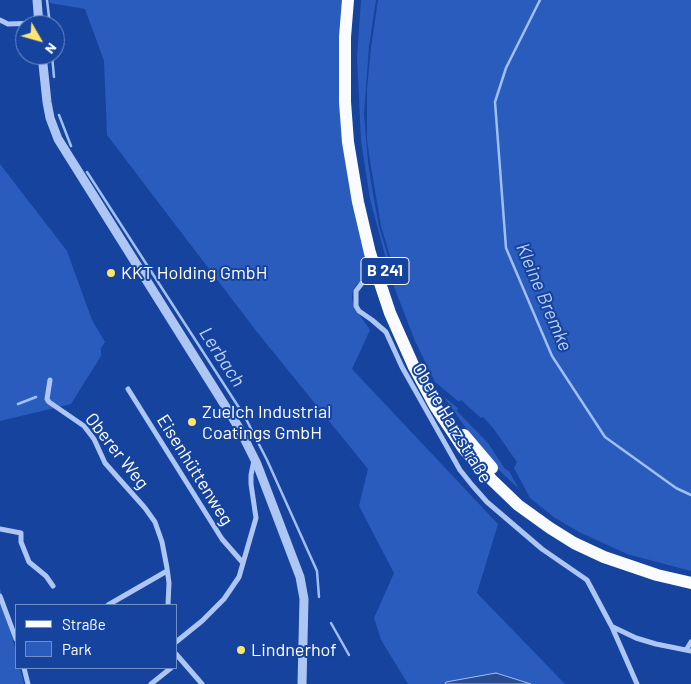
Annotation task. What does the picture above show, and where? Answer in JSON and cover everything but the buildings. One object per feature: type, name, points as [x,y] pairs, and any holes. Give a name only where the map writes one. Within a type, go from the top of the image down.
[{"type":"main road","name":"B 241","points":[[348,0],[345,37],[348,142],[358,202],[377,277],[405,348],[435,406],[471,458],[505,494],[550,528],[584,548],[624,565],[691,583]]},
{"type":"main road","name":"B 241","points":[[357,0],[354,38],[354,95],[357,142],[366,200],[378,250],[391,292],[412,344],[435,389],[456,423],[485,460],[511,487],[541,512],[568,530],[607,550],[627,558],[691,575]]},
{"type":"street","points":[[37,0],[38,15]]},
{"type":"street","points":[[0,20],[8,24],[15,24]]},
{"type":"street","points":[[43,65],[50,118],[58,139],[239,428],[254,457],[300,577],[304,600],[302,684]]},
{"type":"street","name":"Obere Harzstraße","points":[[377,277],[359,286],[356,291],[356,306],[359,311],[386,332],[402,367],[460,470],[487,502],[542,549],[587,580],[612,627]]},
{"type":"street","name":"Oberer Weg","points":[[50,380],[47,399],[49,402],[84,426],[94,439],[105,462],[154,519],[162,542],[169,583],[168,604]]},
{"type":"street","name":"Eisenhüttenweg","points":[[128,389],[222,539],[244,563]]},
{"type":"street","points":[[178,640],[202,621],[228,595],[244,563],[256,518],[250,475],[254,457]]},
{"type":"street","points":[[0,529],[21,533],[21,542],[29,562],[46,576],[53,586]]},
{"type":"street","points":[[110,604],[167,571]]},
{"type":"street","points":[[0,596],[15,636]]},
{"type":"street","points":[[612,627],[636,638],[656,644],[689,650],[691,642]]},
{"type":"street","points":[[612,627],[637,684]]},
{"type":"street","points":[[178,656],[202,684]]},
{"type":"street","points":[[24,669],[28,684]]},
{"type":"street","points":[[151,684],[170,669]]},
{"type":"green space","points":[[49,0],[344,0],[341,37],[370,274],[357,284],[353,290],[354,307],[370,330],[352,369],[498,524],[477,593],[565,684],[531,684],[496,673],[445,684],[408,684],[381,640],[374,618],[394,573],[359,506],[368,469],[257,332],[107,135],[104,61],[85,9],[50,3]]},
{"type":"green space","points":[[361,0],[376,0],[369,47],[364,114],[373,194],[379,226],[393,273],[391,278],[370,199],[361,141],[357,58]]},
{"type":"green space","points":[[378,0],[691,0],[691,571],[627,554],[579,532],[555,518],[530,498],[514,468],[517,462],[493,428],[483,417],[481,418],[461,400],[459,402],[435,382],[415,341],[391,279],[395,273],[381,226],[370,161],[367,140],[367,89]]},
{"type":"green space","points":[[0,164],[67,251],[92,320],[105,342],[101,348],[101,356],[71,404],[0,421]]},
{"type":"green space","points":[[444,397],[458,408],[457,411],[488,443],[505,469],[509,471],[519,489],[480,448]]},
{"type":"green space","points":[[0,588],[15,648],[15,669],[20,669],[24,684],[0,684]]},
{"type":"shaded area","points":[[496,673],[531,684],[445,684],[446,682]]},
{"type":"waterway","name":"Lerbach","points":[[47,0],[49,15]]},
{"type":"waterway","name":"Kleine Bremke","points":[[540,0],[506,68],[495,102],[506,248],[552,356],[605,437],[676,488],[691,495]]},
{"type":"waterway","name":"Lerbach","points":[[53,65],[54,77]]},
{"type":"waterway","name":"Lerbach","points":[[59,115],[71,146]]},
{"type":"waterway","name":"Lerbach","points":[[87,172],[245,417],[267,460],[317,571],[319,597]]},
{"type":"waterway","points":[[18,404],[36,397]]},
{"type":"waterway","name":"Lerbach","points":[[331,623],[349,655]]},
{"type":"place","name":"KKT Holding GmbH","points":[[111,273]]},
{"type":"place","name":"Zuelch Industrial Coatings GmbH","points":[[192,422]]},
{"type":"place","name":"Lindnerhof","points":[[241,650]]}]
